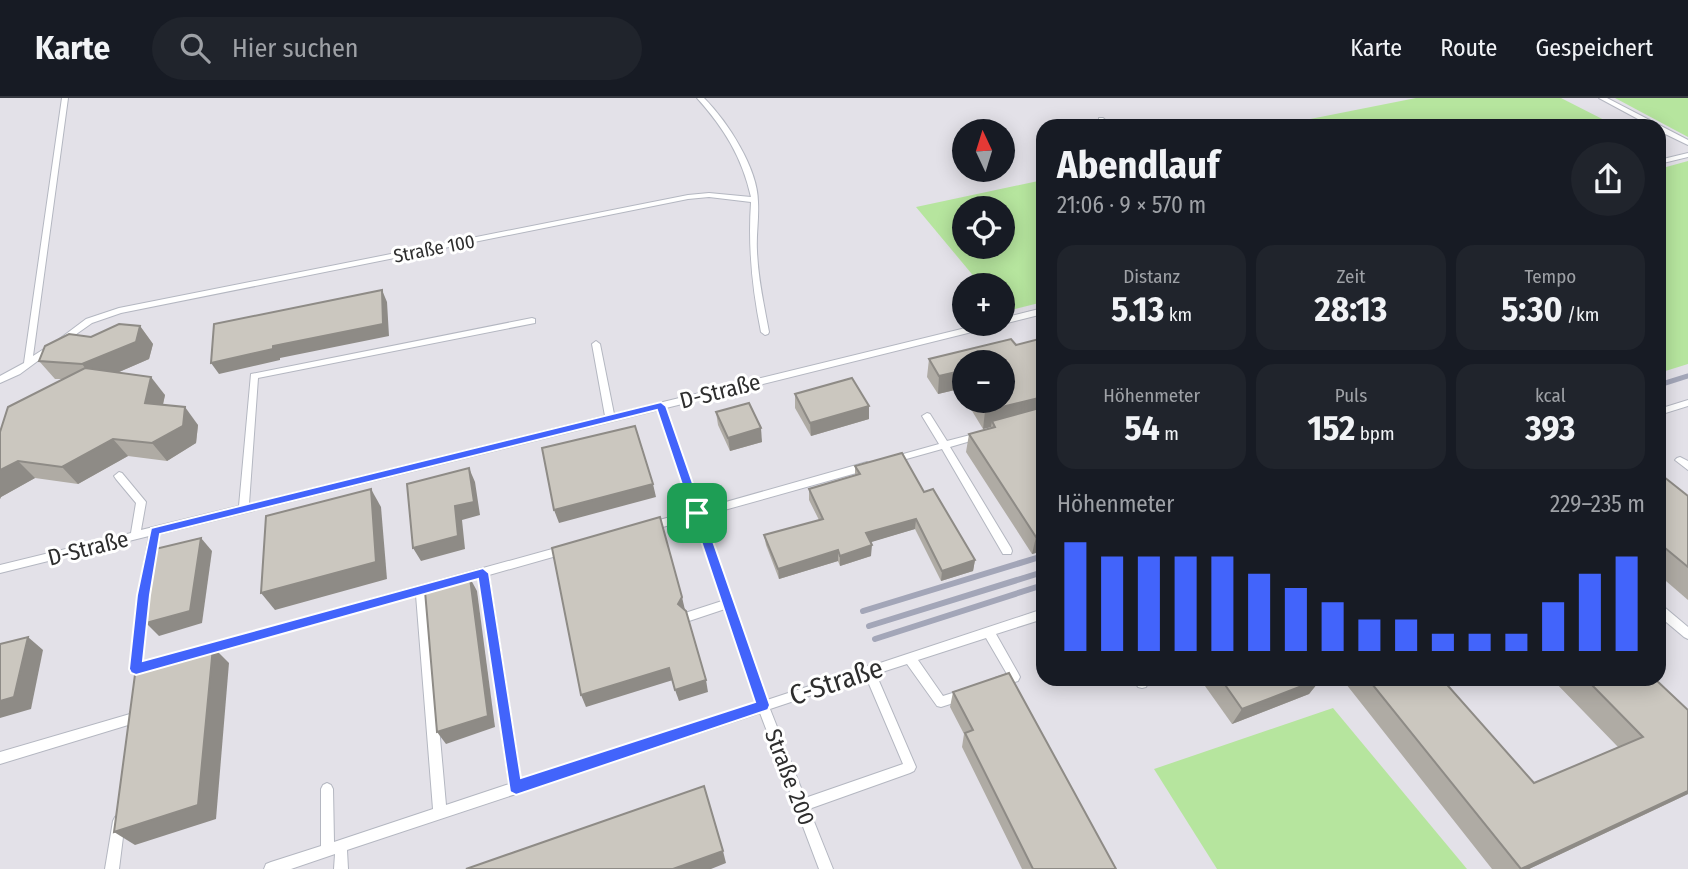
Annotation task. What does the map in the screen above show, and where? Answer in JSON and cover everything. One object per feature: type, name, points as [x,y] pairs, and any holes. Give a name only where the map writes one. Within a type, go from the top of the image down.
[{"type":"lane","points":[[28,365],[65,98]]},
{"type":"lane","points":[[700,98],[730,138],[750,178],[755,200],[751,235],[753,275],[765,332]]},
{"type":"lane","points":[[1602,98],[1642,119]]},
{"type":"lane","points":[[1666,132],[1688,143]]},
{"type":"lane","points":[[1666,160],[1688,155]]},
{"type":"lane","name":"Straße 100","points":[[0,380],[28,365],[89,321],[119,311],[688,197],[720,196],[755,200]]},
{"type":"lane","points":[[1015,318],[1036,313]]},
{"type":"lane","points":[[244,509],[254,376],[532,321]]},
{"type":"lane","name":"D-Straße","points":[[0,569],[952,334]]},
{"type":"lane","points":[[596,344],[610,418]]},
{"type":"lane","points":[[1666,410],[1688,403]]},
{"type":"lane","name":"Straße 200","points":[[661,406],[763,705],[825,869]]},
{"type":"lane","points":[[927,416],[1007,551]]},
{"type":"lane","points":[[630,532],[994,431]]},
{"type":"lane","points":[[120,476],[141,502],[135,536]]},
{"type":"lane","points":[[155,531],[144,595],[136,669],[159,663]]},
{"type":"lane","points":[[198,652],[577,547]]},
{"type":"lane","points":[[483,573],[516,788]]},
{"type":"lane","points":[[421,590],[439,813]]},
{"type":"lane","points":[[689,615],[728,604]]},
{"type":"lane","points":[[1666,615],[1688,635]]},
{"type":"lane","name":"C-Straße","points":[[271,869],[1036,616]]},
{"type":"lane","points":[[909,657],[941,702],[1014,677],[988,631]]},
{"type":"lane","points":[[143,679],[146,667]]},
{"type":"lane","points":[[801,806],[910,767],[869,670]]},
{"type":"lane","points":[[0,758],[136,711],[132,732]]},
{"type":"lane","points":[[327,789],[335,848],[341,869]]},
{"type":"lane","points":[[112,869],[120,814]]},
{"type":"shaded area","points":[[0,98],[1688,98],[1688,869],[0,869]]},
{"type":"green space","points":[[1416,98],[1561,98],[1602,119],[1310,119]]},
{"type":"green space","points":[[1615,98],[1688,98],[1688,137],[1666,125],[1666,119],[1654,119]]},
{"type":"green space","points":[[1688,161],[1688,364],[1666,371],[1666,167]]},
{"type":"green space","points":[[1036,181],[1036,304],[1015,309],[1015,273],[971,273],[959,259],[1015,259],[1015,196],[968,196]]},
{"type":"green space","points":[[952,199],[952,250],[916,207]]},
{"type":"green space","points":[[1333,708],[1467,869],[1217,869],[1154,769]]},
{"type":"building","points":[[382,290],[383,324],[273,346],[273,349],[211,363],[214,324]]},
{"type":"building","points":[[119,324],[140,326],[136,342],[82,364],[39,361],[45,346],[69,334],[91,337]]},
{"type":"building","points":[[1011,339],[1016,345],[1036,340],[1036,399],[1015,404],[1015,350],[966,350]]},
{"type":"building","points":[[952,353],[952,373],[939,376],[929,359]]},
{"type":"building","points":[[85,368],[151,377],[145,403],[185,407],[183,426],[152,443],[113,439],[62,467],[18,461],[0,470],[0,432],[8,407]]},
{"type":"building","points":[[852,378],[869,406],[810,423],[795,394]]},
{"type":"building","points":[[749,403],[761,428],[728,438],[716,412]]},
{"type":"building","points":[[1036,409],[1036,537],[969,434],[995,427],[992,421]]},
{"type":"building","points":[[635,426],[653,484],[554,510],[542,448]]},
{"type":"building","points":[[902,453],[924,492],[933,489],[975,560],[942,571],[916,519],[866,533],[872,545],[840,556],[838,550],[778,569],[764,535],[823,519],[809,489],[860,474],[855,466]]},
{"type":"building","points":[[469,468],[474,502],[455,506],[458,536],[413,548],[407,484]]},
{"type":"building","points":[[1666,479],[1688,496],[1688,567],[1666,549]]},
{"type":"building","points":[[371,489],[376,562],[261,593],[266,516]]},
{"type":"building","points":[[660,517],[682,597],[678,604],[686,611],[706,680],[675,690],[669,668],[581,695],[552,548]]},
{"type":"building","points":[[201,538],[190,611],[146,623],[151,550]]},
{"type":"building","points":[[470,578],[488,716],[437,732],[425,591]]},
{"type":"building","points":[[28,637],[14,697],[0,701],[0,644]]},
{"type":"building","points":[[213,647],[198,805],[114,832],[136,667]]},
{"type":"building","points":[[1009,673],[1116,869],[1033,869],[965,733],[973,730],[953,692]]},
{"type":"building","points":[[1226,686],[1302,686],[1242,709]]},
{"type":"building","points":[[1374,686],[1448,686],[1534,783],[1643,737],[1593,686],[1662,686],[1688,710],[1688,791],[1521,869]]},
{"type":"building","points":[[704,786],[723,851],[673,869],[466,869]]},
{"type":"railway","points":[[1666,383],[1688,376]]},
{"type":"railway","points":[[863,611],[1036,558]]},
{"type":"railway","points":[[869,626],[1036,574]]},
{"type":"railway","points":[[875,639],[1036,587]]},
{"type":"route","points":[[661,406],[697,513],[763,705],[516,788],[483,573],[136,669],[144,595],[155,531],[661,406]]}]
